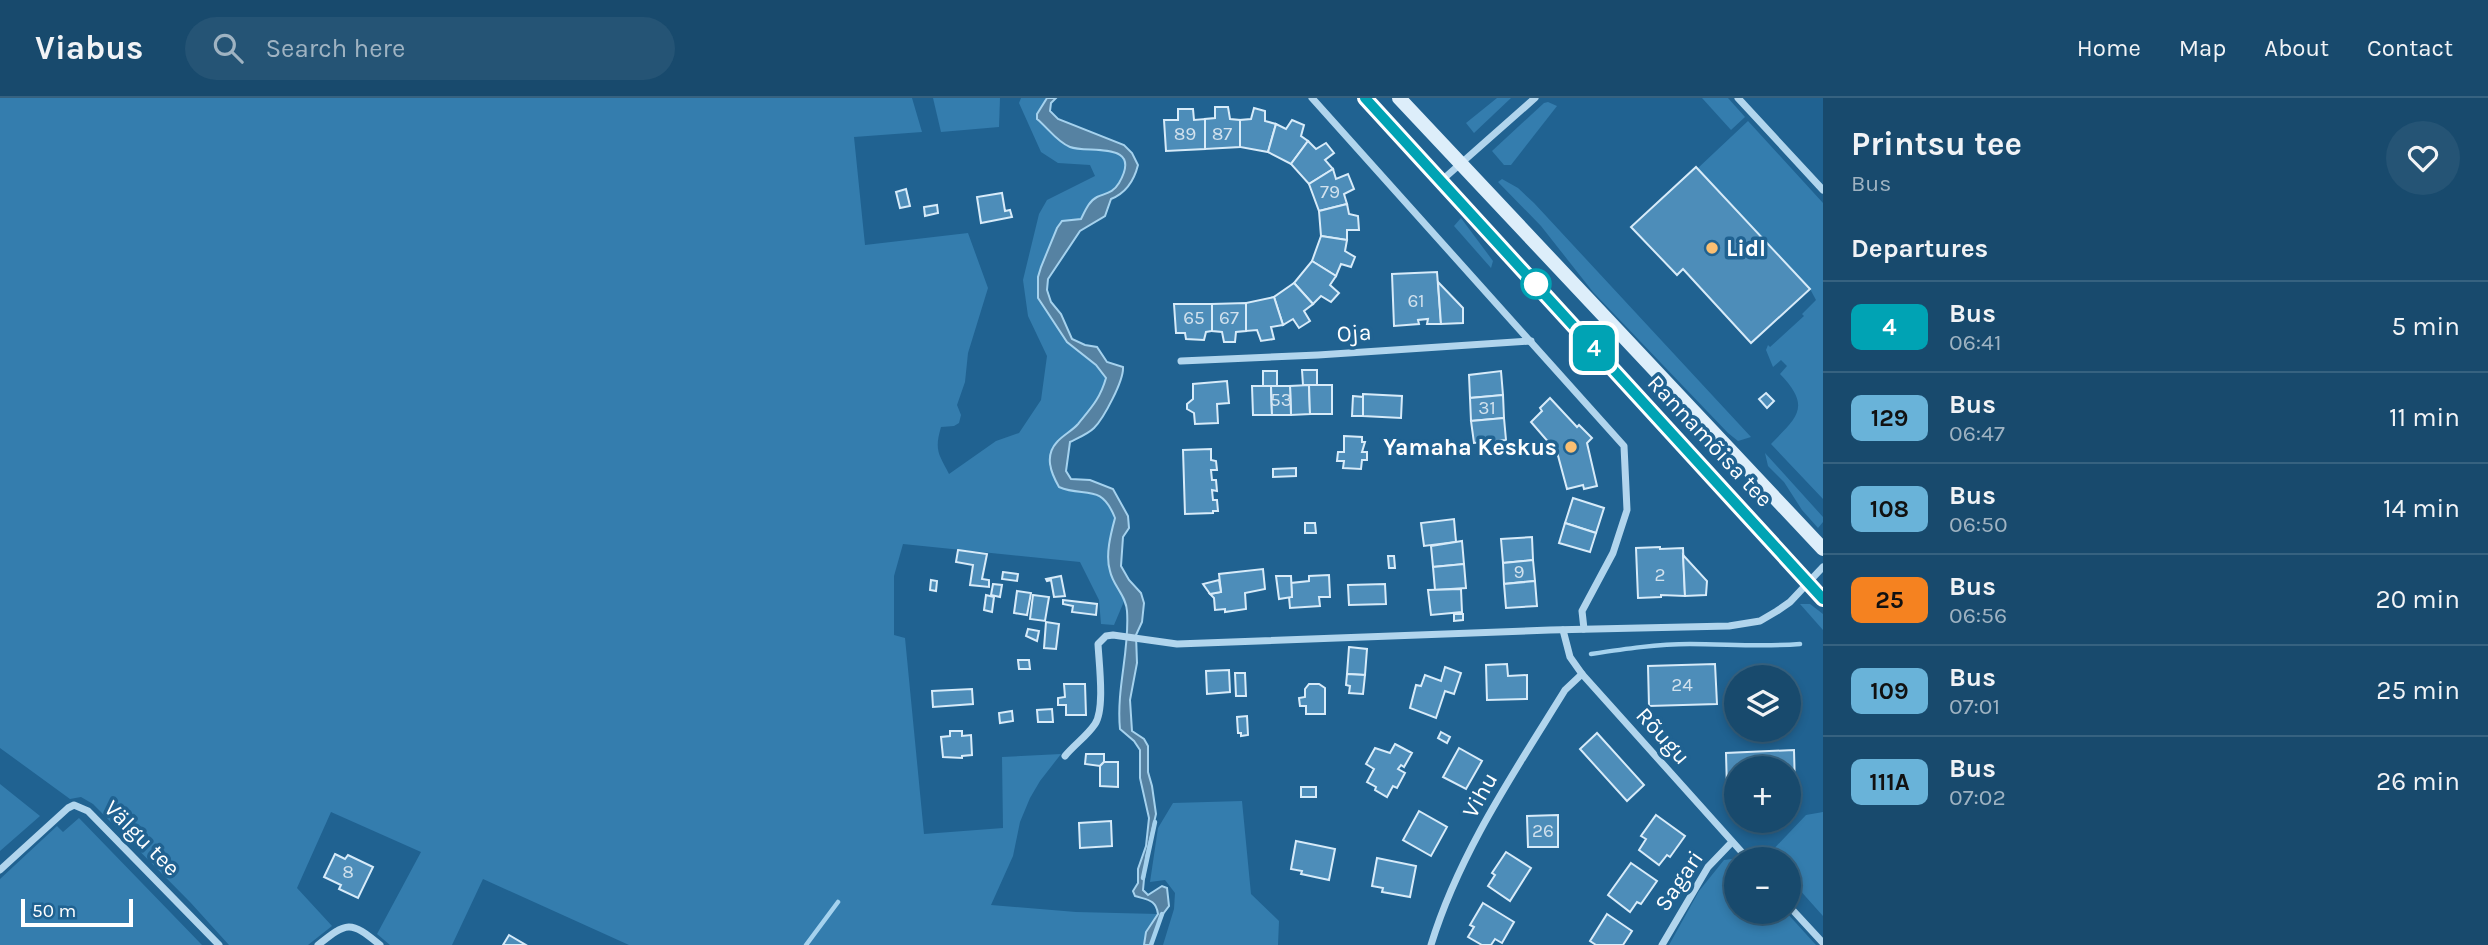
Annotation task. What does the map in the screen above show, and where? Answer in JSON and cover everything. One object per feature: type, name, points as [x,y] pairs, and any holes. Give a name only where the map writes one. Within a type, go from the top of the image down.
[{"type":"main road","name":"Rannamõisa tee","points":[[1365,98],[1816,582],[1823,598]]},
{"type":"main road","name":"Rannamõisa tee","points":[[1399,98],[1823,549]]},
{"type":"street","points":[[1312,98],[1625,446],[1627,510],[1613,553],[1582,611],[1584,629]]},
{"type":"street","points":[[1440,181],[1535,98]]},
{"type":"street","points":[[1738,98],[1823,190]]},
{"type":"street","name":"Oja","points":[[1181,361],[1531,341]]},
{"type":"street","points":[[1065,756],[1100,716],[1098,644],[1105,636],[1177,644],[1748,624],[1760,621],[1790,602],[1816,582],[1823,567]]},
{"type":"street","name":"Rõugu","points":[[1563,630],[1570,657],[1582,674],[1737,847]]},
{"type":"street","name":"Vihu","points":[[1431,945],[1457,878],[1489,816],[1565,691],[1582,674]]},
{"type":"street","name":"Välgu tee","points":[[0,870],[68,808],[74,805],[83,807],[219,945]]},
{"type":"street","name":"Sagari","points":[[1662,945],[1708,867],[1732,842]]},
{"type":"street","points":[[1801,919],[1823,943]]},
{"type":"street","points":[[317,945],[340,928],[350,927],[361,930],[380,945]]},
{"type":"shaded area","points":[[0,98],[912,98],[922,132],[854,137],[865,245],[968,233],[988,288],[968,353],[965,382],[957,405],[961,415],[959,423],[941,427],[939,435],[939,452],[949,474],[996,441],[1019,433],[1041,400],[1047,356],[1028,316],[1023,280],[1039,214],[1047,200],[1095,176],[1090,165],[1058,163],[1041,152],[1019,103],[1021,98],[1047,98],[1037,113],[1037,119],[1060,140],[1077,149],[1111,150],[1123,157],[1125,164],[1125,171],[1117,185],[1098,197],[1081,219],[1071,219],[1041,267],[1038,298],[1067,342],[1096,365],[1106,378],[1099,400],[1072,429],[1049,466],[1059,487],[1091,492],[1110,508],[1114,518],[1112,557],[1125,599],[1114,625],[1101,624],[1099,600],[1080,562],[903,544],[894,576],[894,635],[905,638],[924,834],[1003,828],[1002,757],[1061,754],[1030,798],[1020,822],[1013,856],[991,905],[1076,912],[1158,914],[1146,932],[1144,945],[629,945],[483,879],[452,945],[390,945],[377,934],[421,852],[331,812],[297,888],[332,926],[308,945],[229,945],[93,804],[81,797],[70,799],[0,748]]},
{"type":"shaded area","points":[[933,98],[1000,98],[999,127],[941,132]]},
{"type":"shaded area","points":[[1047,98],[1056,98],[1051,103],[1050,111],[1058,119],[1124,145],[1138,165],[1129,186],[1111,199],[1105,216],[1080,231],[1048,279],[1047,290],[1072,339],[1097,347],[1107,362],[1123,367],[1117,389],[1098,423],[1089,432],[1070,442],[1066,471],[1071,479],[1090,480],[1113,489],[1128,516],[1129,528],[1123,537],[1121,566],[1141,593],[1144,603],[1142,622],[1136,635],[1137,663],[1130,700],[1132,731],[1144,739],[1148,746],[1148,772],[1156,814],[1146,857],[1143,890],[1148,895],[1162,886],[1167,888],[1169,906],[1160,918],[1151,945],[1144,945],[1146,932],[1158,914],[1157,909],[1150,901],[1135,896],[1133,891],[1138,883],[1138,869],[1146,846],[1149,818],[1140,778],[1140,750],[1120,729],[1127,611],[1112,576],[1108,558],[1115,518],[1110,507],[1098,495],[1059,487],[1050,464],[1053,447],[1091,408],[1106,378],[1096,365],[1067,342],[1038,298],[1038,277],[1057,228],[1062,221],[1081,219],[1092,201],[1114,189],[1125,169],[1124,160],[1111,152],[1078,149],[1061,142],[1037,119],[1037,114]]},
{"type":"shaded area","points":[[1497,98],[1511,98],[1474,133],[1466,123]]},
{"type":"shaded area","points":[[1702,98],[1728,98],[1745,117],[1731,130]]},
{"type":"shaded area","points":[[1548,102],[1557,106],[1511,165],[1504,165],[1492,151]]},
{"type":"shaded area","points":[[1748,121],[1823,203],[1823,499],[1771,444],[1794,419],[1798,404],[1790,385],[1780,374],[1787,366],[1781,360],[1773,367],[1766,350],[1768,345],[1770,347],[1804,316],[1802,314],[1816,300],[1810,289],[1698,168]]},
{"type":"shaded area","points":[[1502,179],[1518,188],[1534,203],[1751,437],[1738,441],[1728,433],[1593,292],[1541,226],[1498,182]]},
{"type":"shaded area","points":[[1461,218],[1493,261],[1491,268],[1454,226]]},
{"type":"shaded area","points":[[1765,453],[1823,517],[1818,528],[1802,510],[1784,482],[1768,466]]},
{"type":"shaded area","points":[[1800,604],[1810,604],[1823,614],[1823,630]]},
{"type":"shaded area","points":[[0,784],[40,816],[0,851]]},
{"type":"shaded area","points":[[1242,801],[1251,894],[1279,921],[1278,945],[1163,945],[1174,909],[1175,893],[1165,880],[1150,882],[1158,828],[1173,803]]},
{"type":"shaded area","points":[[1823,812],[1823,916],[1801,891],[1801,847],[1776,847],[1789,833],[1801,833],[1801,820],[1806,815]]},
{"type":"shaded area","points":[[79,818],[202,945],[0,945],[0,879],[57,826],[63,832]]},
{"type":"shaded area","points":[[1724,860],[1724,924],[1797,924],[1816,945],[1669,945],[1699,891]]},
{"type":"building","points":[[1215,107],[1228,107],[1230,119],[1240,120],[1240,147],[1205,149],[1205,119],[1215,118]]},
{"type":"building","points":[[1254,108],[1265,111],[1265,121],[1276,124],[1268,152],[1240,147],[1240,120],[1251,119]]},
{"type":"building","points":[[1178,109],[1193,109],[1194,120],[1205,119],[1205,149],[1166,151],[1164,120],[1178,120]]},
{"type":"building","points":[[1292,120],[1304,125],[1301,136],[1308,141],[1291,164],[1268,152],[1276,124],[1286,129]]},
{"type":"building","points":[[1308,141],[1316,149],[1326,143],[1334,153],[1325,160],[1333,169],[1309,184],[1291,164]]},
{"type":"building","name":"Lidl","points":[[1696,167],[1810,289],[1751,343],[1683,269],[1677,275],[1631,227]]},
{"type":"building","points":[[1333,169],[1336,179],[1348,174],[1354,189],[1344,194],[1347,204],[1319,211],[1309,184]]},
{"type":"building","points":[[906,189],[910,206],[900,208],[896,192]]},
{"type":"building","points":[[1002,193],[1005,211],[1010,210],[1012,217],[981,223],[977,197]]},
{"type":"building","points":[[1347,204],[1349,214],[1358,216],[1359,230],[1347,230],[1347,240],[1321,236],[1319,211]]},
{"type":"building","points":[[937,205],[938,213],[925,216],[924,207]]},
{"type":"building","points":[[1321,236],[1347,240],[1345,251],[1355,257],[1351,267],[1341,264],[1336,276],[1312,261]]},
{"type":"building","points":[[1312,261],[1336,276],[1330,285],[1339,293],[1331,302],[1321,296],[1313,304],[1294,283]]},
{"type":"building","points":[[1437,272],[1441,324],[1427,324],[1428,319],[1418,320],[1419,324],[1394,326],[1392,274]]},
{"type":"building","points":[[1438,282],[1463,308],[1463,323],[1441,324]]},
{"type":"building","points":[[1294,283],[1313,304],[1304,311],[1310,321],[1299,328],[1293,319],[1283,325],[1274,297]]},
{"type":"building","points":[[1274,297],[1283,325],[1271,327],[1274,339],[1261,341],[1257,330],[1246,331],[1246,303]]},
{"type":"building","points":[[1246,303],[1246,331],[1236,332],[1235,342],[1224,342],[1222,332],[1212,331],[1212,304]]},
{"type":"building","points":[[1174,304],[1212,304],[1212,331],[1206,332],[1204,340],[1186,339],[1185,333],[1176,333]]},
{"type":"building","points":[[1302,370],[1317,370],[1317,385],[1303,385]]},
{"type":"building","points":[[1263,371],[1277,371],[1277,386],[1263,386]]},
{"type":"building","points":[[1501,371],[1503,395],[1470,398],[1469,375]]},
{"type":"building","points":[[1227,381],[1229,403],[1217,404],[1218,423],[1195,424],[1194,413],[1187,409],[1187,404],[1193,399],[1193,384]]},
{"type":"building","points":[[1309,385],[1310,414],[1291,415],[1290,386]]},
{"type":"building","points":[[1309,385],[1332,385],[1332,414],[1310,414]]},
{"type":"building","points":[[1252,386],[1271,386],[1272,415],[1253,415]]},
{"type":"building","points":[[1271,386],[1290,386],[1291,415],[1272,415]]},
{"type":"building","points":[[1766,393],[1774,401],[1767,408],[1759,399]]},
{"type":"building","points":[[1363,394],[1402,396],[1401,418],[1363,416]]},
{"type":"building","points":[[1503,395],[1504,418],[1471,421],[1470,398]]},
{"type":"building","points":[[1353,396],[1363,397],[1363,416],[1352,416]]},
{"type":"building","name":"Yamaha Keskus","points":[[1550,398],[1577,427],[1579,425],[1592,438],[1587,443],[1597,486],[1584,489],[1583,485],[1567,489],[1557,452],[1531,422]]},
{"type":"building","points":[[1504,418],[1506,440],[1474,443],[1471,421]]},
{"type":"building","points":[[1344,436],[1362,437],[1362,442],[1365,442],[1362,452],[1367,452],[1367,460],[1362,460],[1361,469],[1343,468],[1344,461],[1337,461],[1338,452],[1344,452]]},
{"type":"building","points":[[1211,449],[1211,460],[1216,461],[1217,470],[1211,470],[1217,491],[1212,490],[1213,500],[1217,500],[1218,511],[1185,514],[1183,450]]},
{"type":"building","points":[[1296,468],[1296,476],[1273,477],[1273,469]]},
{"type":"building","points":[[1573,498],[1604,508],[1596,533],[1565,523]]},
{"type":"building","points":[[1454,519],[1456,542],[1424,546],[1421,523]]},
{"type":"building","points":[[1305,523],[1315,523],[1316,533],[1305,533]]},
{"type":"building","points":[[1565,523],[1596,533],[1590,552],[1559,543]]},
{"type":"building","points":[[1532,537],[1533,560],[1503,563],[1501,539]]},
{"type":"building","points":[[1462,541],[1464,564],[1433,567],[1431,546]]},
{"type":"building","points":[[1636,548],[1683,548],[1685,596],[1638,598]]},
{"type":"building","points":[[958,550],[987,554],[982,579],[989,580],[989,587],[970,585],[973,565],[956,562]]},
{"type":"building","points":[[1683,555],[1707,581],[1706,595],[1685,596]]},
{"type":"building","points":[[1388,556],[1394,556],[1395,568],[1389,568]]},
{"type":"building","points":[[1533,560],[1535,581],[1504,584],[1503,563]]},
{"type":"building","points":[[1464,564],[1466,588],[1435,590],[1433,567]]},
{"type":"building","points":[[1263,569],[1265,589],[1245,593],[1246,609],[1225,612],[1225,609],[1215,610],[1214,598],[1210,594],[1221,592],[1219,574]]},
{"type":"building","points":[[1003,572],[1018,574],[1017,581],[1002,579]]},
{"type":"building","points":[[1329,575],[1330,597],[1319,597],[1320,606],[1290,608],[1291,583],[1309,581],[1309,576]]},
{"type":"building","points":[[1061,576],[1065,596],[1054,597],[1051,580],[1046,579]]},
{"type":"building","points":[[1276,576],[1291,576],[1292,597],[1279,599]]},
{"type":"building","points":[[931,580],[937,581],[936,591],[930,590]]},
{"type":"building","points":[[1219,580],[1221,592],[1210,594],[1203,584]]},
{"type":"building","points":[[1535,581],[1537,606],[1506,608],[1504,584]]},
{"type":"building","points":[[993,584],[1002,585],[1000,597],[991,595]]},
{"type":"building","points":[[1385,584],[1386,604],[1349,605],[1348,585]]},
{"type":"building","points":[[1461,589],[1462,612],[1431,615],[1428,590]]},
{"type":"building","points":[[1017,591],[1031,593],[1027,615],[1014,613]]},
{"type":"building","points":[[986,595],[994,597],[992,612],[984,610]]},
{"type":"building","points":[[1033,595],[1049,597],[1045,621],[1030,619]]},
{"type":"building","points":[[1063,600],[1097,604],[1096,615],[1072,612],[1073,606],[1063,604]]},
{"type":"building","points":[[1454,614],[1463,614],[1463,620],[1454,621]]},
{"type":"building","points":[[1046,622],[1059,624],[1056,649],[1044,648]]},
{"type":"building","points":[[1028,629],[1039,631],[1037,641],[1026,636]]},
{"type":"building","points":[[1349,647],[1367,649],[1365,675],[1347,674]]},
{"type":"building","points":[[1018,660],[1029,660],[1030,669],[1019,669]]},
{"type":"building","points":[[1507,664],[1508,676],[1527,675],[1527,699],[1487,700],[1486,665]]},
{"type":"building","points":[[1715,664],[1717,704],[1649,706],[1648,666]]},
{"type":"building","points":[[1445,667],[1461,673],[1454,694],[1445,691],[1436,718],[1410,708],[1416,685],[1421,686],[1425,675],[1441,681]]},
{"type":"building","points":[[1229,670],[1230,692],[1207,694],[1206,671]]},
{"type":"building","points":[[1235,673],[1245,673],[1246,696],[1236,696]]},
{"type":"building","points":[[1347,674],[1365,675],[1363,694],[1349,693],[1350,686],[1346,685]]},
{"type":"building","points":[[1064,684],[1085,684],[1086,715],[1066,715],[1066,705],[1058,705],[1058,698],[1065,697]]},
{"type":"building","points":[[1309,684],[1319,684],[1325,688],[1325,714],[1306,714],[1306,706],[1300,706],[1299,698],[1305,697],[1305,689]]},
{"type":"building","points":[[972,689],[973,704],[933,707],[932,691]]},
{"type":"building","points":[[1052,709],[1053,722],[1038,722],[1037,710]]},
{"type":"building","points":[[1012,711],[1013,721],[1000,723],[999,713]]},
{"type":"building","points":[[1247,716],[1248,735],[1241,736],[1241,733],[1238,733],[1237,717]]},
{"type":"building","points":[[950,731],[962,731],[962,736],[971,735],[972,755],[962,758],[943,757],[941,737],[950,736]]},
{"type":"building","points":[[1441,732],[1450,737],[1447,743],[1438,738]]},
{"type":"building","points":[[1597,733],[1644,785],[1627,801],[1580,749]]},
{"type":"building","points":[[1395,744],[1412,753],[1404,767],[1401,765],[1398,769],[1405,773],[1397,788],[1393,786],[1387,797],[1367,782],[1374,769],[1366,764],[1375,748],[1390,753]]},
{"type":"building","points":[[1459,748],[1482,761],[1466,789],[1443,777]]},
{"type":"building","points":[[1794,750],[1794,756],[1726,756],[1726,753]]},
{"type":"building","points":[[1086,754],[1104,754],[1104,762],[1100,766],[1085,764]]},
{"type":"building","points":[[1104,762],[1118,762],[1118,787],[1100,786],[1100,766]]},
{"type":"building","points":[[1301,787],[1316,787],[1316,797],[1301,797]]},
{"type":"building","points":[[1419,811],[1447,827],[1431,856],[1403,840]]},
{"type":"building","points":[[1558,815],[1558,847],[1528,847],[1527,816]]},
{"type":"building","points":[[1656,815],[1685,836],[1670,857],[1667,855],[1659,865],[1639,850],[1646,839],[1641,836]]},
{"type":"building","points":[[1111,821],[1112,846],[1080,848],[1079,823]]},
{"type":"building","points":[[1296,841],[1335,849],[1329,880],[1291,869]]},
{"type":"building","points":[[1506,852],[1531,868],[1510,901],[1488,886],[1495,875],[1492,873]]},
{"type":"building","points":[[335,854],[345,859],[348,855],[373,867],[358,898],[339,889],[341,885],[324,877]]},
{"type":"building","points":[[1377,858],[1416,866],[1410,897],[1382,892],[1383,888],[1372,886]]},
{"type":"building","points":[[1631,863],[1657,881],[1641,904],[1637,902],[1630,912],[1608,895]]},
{"type":"building","points":[[1483,903],[1514,922],[1502,943],[1495,939],[1491,945],[1482,945],[1468,937],[1474,927],[1470,925]]},
{"type":"building","points":[[1607,914],[1632,931],[1623,945],[1596,945],[1590,941]]},
{"type":"building","points":[[509,935],[526,945],[503,945]]},
{"type":"waterway","points":[[1591,654],[1678,644],[1800,644]]},
{"type":"waterway","points":[[1143,878],[1155,822]]},
{"type":"waterway","points":[[806,945],[838,902]]},
{"type":"waterway","points":[[1151,945],[1162,914]]},
{"type":"bus line","name":"4","points":[[1365,98],[1823,599]]},
{"type":"place","name":"Lidl","points":[[1712,248]]},
{"type":"place","name":"Yamaha Keskus","points":[[1571,447]]}]
